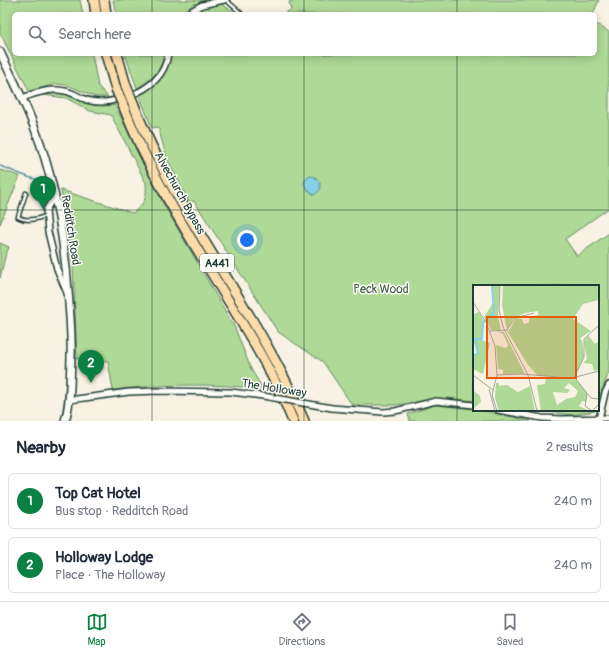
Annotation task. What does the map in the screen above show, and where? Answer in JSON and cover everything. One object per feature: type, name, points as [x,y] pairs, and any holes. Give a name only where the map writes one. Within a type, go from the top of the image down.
[{"type":"highway","points":[[94,0],[96,12]]},
{"type":"highway","points":[[104,0],[106,12]]},
{"type":"highway","name":"Alvechurch Bypass","points":[[107,56],[116,89],[132,130],[160,186],[255,344],[285,400],[293,421]]},
{"type":"highway","name":"Alvechurch Bypass","points":[[118,56],[126,86],[142,128],[169,182],[264,340],[295,399],[304,421]]},
{"type":"main road","name":"Redditch Road","points":[[0,52],[22,98],[42,150],[55,195],[62,236],[69,298],[71,344],[69,400],[65,421]]},
{"type":"street","points":[[190,12],[202,5],[225,0]]},
{"type":"street","points":[[22,98],[43,92],[59,90],[69,92],[91,101],[112,101],[138,92],[155,81],[164,68],[167,56]]},
{"type":"street","points":[[55,195],[46,210],[48,232],[57,269],[69,298]]},
{"type":"street","points":[[599,419],[605,393],[609,385]]},
{"type":"street","name":"The Holloway","points":[[69,400],[129,392],[231,392],[332,408],[383,412],[395,411],[436,401],[473,406]]},
{"type":"street","points":[[504,411],[542,418],[607,419]]},
{"type":"lane","points":[[225,0],[240,12]]},
{"type":"lane","points":[[26,193],[18,217],[23,220],[29,220],[47,216]]},
{"type":"green space","points":[[0,0],[80,0],[83,12],[12,12],[12,56],[92,56],[98,86],[108,97],[96,97],[67,85],[56,84],[29,91],[0,33]]},
{"type":"green space","points":[[113,0],[214,0],[194,4],[183,12],[116,12]]},
{"type":"green space","points":[[296,0],[599,0],[594,12],[286,12],[291,10],[289,2]]},
{"type":"green space","points":[[221,4],[234,12],[195,12],[198,9]]},
{"type":"green space","name":"Peck Wood","points":[[597,24],[609,32],[609,208],[565,239],[577,256],[609,233],[609,372],[599,397],[599,285],[473,285],[473,401],[448,398],[395,405],[352,405],[323,362],[278,332],[194,201],[189,202],[167,159],[158,127],[152,128],[139,95],[160,78],[170,56],[597,56]]},
{"type":"green space","points":[[126,56],[164,56],[158,71],[148,81],[137,88]]},
{"type":"green space","points":[[59,93],[92,104],[106,106],[115,105],[163,203],[235,328],[251,369],[263,389],[188,385],[150,386],[113,390],[108,361],[77,359],[73,265],[61,190],[133,213],[143,203],[146,193],[146,183],[111,115],[90,111],[66,98],[43,95]]},
{"type":"green space","points":[[0,170],[20,176],[0,224]]},
{"type":"green space","points":[[0,243],[9,247],[0,278]]},
{"type":"green space","points":[[435,405],[473,409],[473,411],[484,411],[531,421],[410,421],[408,414]]},
{"type":"green space","points":[[541,411],[595,411],[571,415]]},
{"type":"water","points":[[310,176],[315,177],[320,182],[320,190],[314,195],[304,184],[305,180]]},
{"type":"waterway","points":[[0,166],[42,181]]},
{"type":"place","name":"Top Cat Hotel","points":[[43,209]]},
{"type":"place","name":"Holloway Lodge","points":[[91,383]]}]
